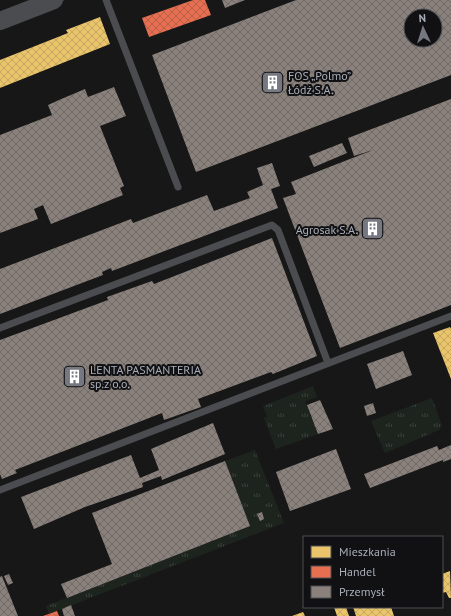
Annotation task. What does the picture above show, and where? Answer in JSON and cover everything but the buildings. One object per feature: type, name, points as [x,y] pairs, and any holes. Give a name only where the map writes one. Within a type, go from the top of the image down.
[{"type":"street","points":[[0,21],[54,0]]},
{"type":"lane","points":[[106,0],[178,187]]},
{"type":"lane","points":[[0,328],[272,225],[278,230],[328,363]]},
{"type":"lane","points":[[0,489],[451,316]]},
{"type":"green space","points":[[313,386],[317,397],[305,401],[318,434],[276,449],[264,418],[267,417],[263,406]]},
{"type":"green space","points":[[432,398],[442,426],[439,430],[385,453],[371,421]]},
{"type":"green space","points":[[255,450],[284,523],[49,614],[46,606],[250,526],[225,461]]},
{"type":"tram line","points":[[0,17],[44,0]]},
{"type":"tram line","points":[[0,25],[64,0]]},
{"type":"place","name":"FOS „Polmo” Łódź S.A.","points":[[272,82]]},
{"type":"place","name":"Agrosak S.A.","points":[[373,229]]},
{"type":"place","name":"LENTA PASMANTERIA sp.z o.o.","points":[[74,376]]}]
